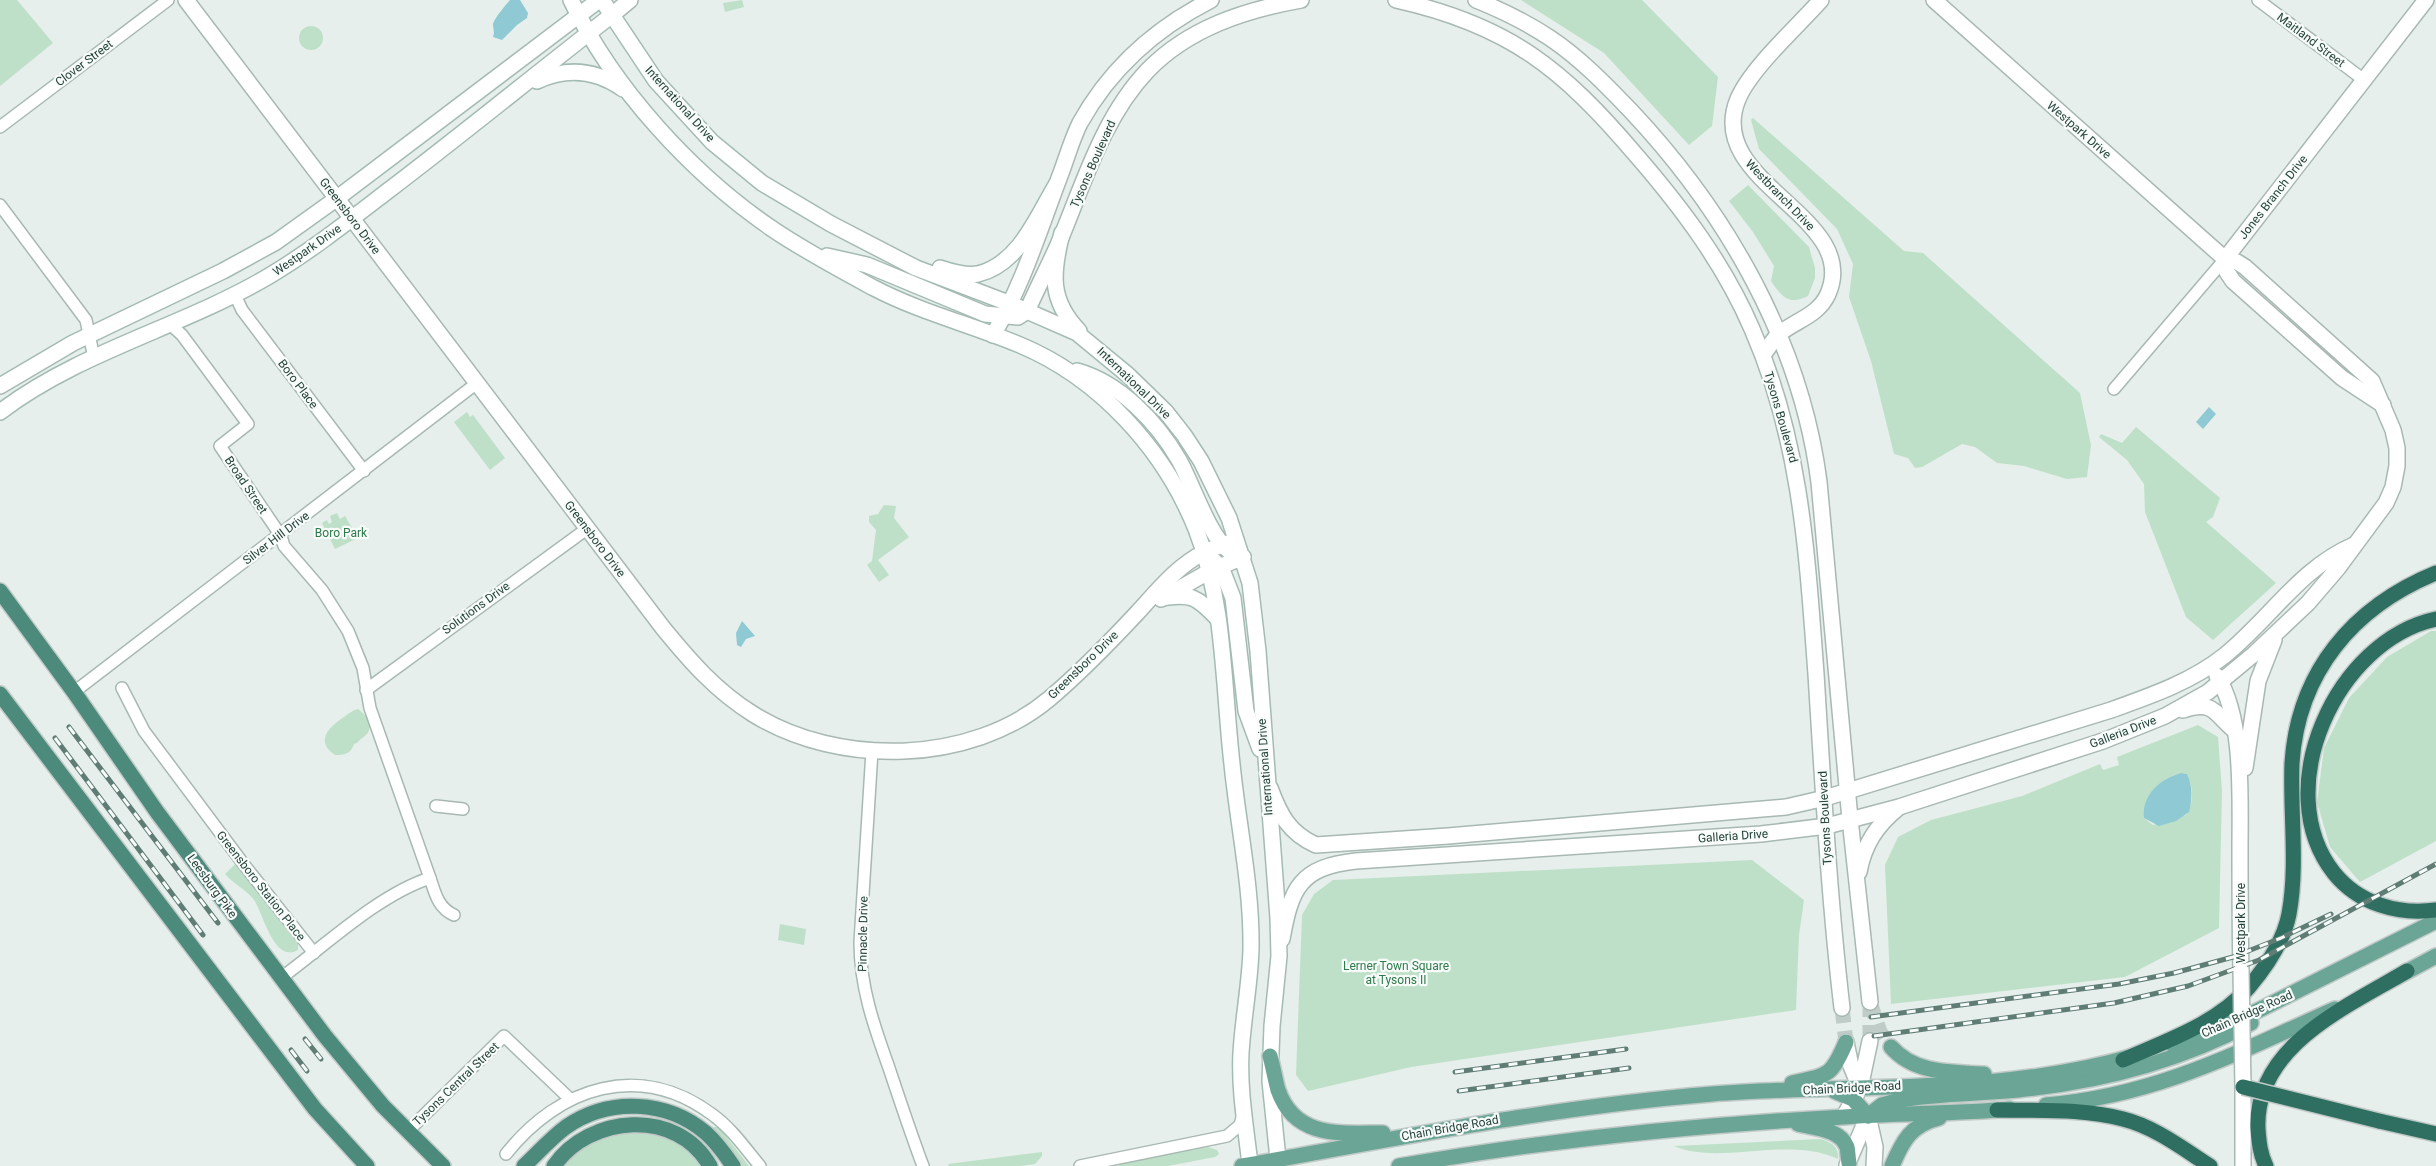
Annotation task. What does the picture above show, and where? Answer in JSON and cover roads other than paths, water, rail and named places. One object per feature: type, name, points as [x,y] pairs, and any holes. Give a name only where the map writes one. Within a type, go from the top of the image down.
[{"type":"highway","points":[[2122,1060],[2181,1034],[2214,1016],[2248,988],[2265,966],[2282,934],[2288,916],[2292,868],[2292,764],[2297,728],[2308,691],[2334,646],[2362,617],[2399,592],[2436,573]]},
{"type":"highway","name":"Leesburg Pike","points":[[0,591],[74,692],[152,805],[281,978],[356,1075],[443,1166]]},
{"type":"highway","points":[[2436,619],[2422,622],[2392,637],[2353,673],[2332,704],[2319,734],[2310,765],[2307,796],[2310,824],[2320,851],[2339,879],[2350,889],[2376,904],[2393,909],[2422,912],[2436,910]]},
{"type":"highway","points":[[0,694],[315,1109],[367,1166]]},
{"type":"highway","points":[[2266,1166],[2259,1142],[2258,1119],[2261,1098],[2273,1070],[2295,1044],[2310,1031],[2407,971]]},
{"type":"highway","points":[[2243,1087],[2436,1134]]},
{"type":"highway","points":[[524,1166],[554,1137],[579,1120],[602,1110],[632,1106],[664,1110],[695,1125],[719,1146],[733,1166]]},
{"type":"highway","points":[[1998,1110],[2091,1112],[2124,1119],[2170,1139],[2210,1166]]},
{"type":"highway","points":[[554,1166],[571,1147],[583,1138],[605,1128],[628,1124],[660,1128],[680,1136],[700,1152],[710,1166]]},
{"type":"main road","name":"Chain Bridge Road","points":[[1247,1166],[1278,1163],[1430,1132],[1559,1111],[1714,1094],[1830,1089],[1857,1094],[1993,1082],[2036,1077],[2122,1060],[2205,1033],[2276,1002],[2436,921]]},
{"type":"main road","points":[[1399,1166],[1583,1138],[1844,1116],[1998,1110],[2084,1102],[2147,1088],[2232,1056],[2353,1000],[2436,956]]},
{"type":"main road","points":[[1868,1116],[1882,1105],[1918,1097],[2058,1085],[2143,1068],[2219,1040],[2254,1022],[2276,1002]]},
{"type":"main road","points":[[1714,1094],[1820,1078],[1832,1070],[1846,1042]]},
{"type":"main road","points":[[1891,1047],[1909,1062],[1933,1071],[2036,1077]]},
{"type":"main road","points":[[1270,1056],[1279,1091],[1287,1108],[1298,1119],[1314,1129],[1355,1133],[1430,1132]]},
{"type":"main road","points":[[1857,1094],[1891,1111],[1905,1114]]},
{"type":"main road","points":[[1857,1094],[1868,1116]]},
{"type":"main road","points":[[1892,1166],[1900,1148],[1912,1132],[1923,1122],[1970,1111]]},
{"type":"main road","points":[[1785,1121],[1828,1130],[1840,1138],[1847,1146],[1848,1164]]},
{"type":"street","name":"Clover Street","points":[[0,126],[168,0]]},
{"type":"street","name":"Greensboro Drive","points":[[186,0],[656,620],[692,664],[731,700],[754,715],[798,736],[846,748],[872,752],[900,752],[944,746],[989,733],[1046,701],[1073,678],[1138,612],[1158,588],[1204,552],[1230,542]]},
{"type":"street","points":[[571,0],[589,33],[630,93],[669,138],[717,184],[771,228],[877,290],[1031,350],[1063,367],[1084,382],[1110,405],[1153,454],[1183,502],[1204,552],[1233,598],[1246,711],[1265,761]]},
{"type":"street","name":"Westpark Drive","points":[[0,386],[50,355],[88,335],[250,257],[336,199],[600,0]]},
{"type":"street","name":"International Drive","points":[[600,0],[656,81],[712,142],[780,194],[883,252],[1007,311]]},
{"type":"street","name":"Westpark Drive","points":[[0,412],[31,391],[94,358],[235,294],[282,268],[351,219],[630,0]]},
{"type":"street","name":"Tysons Boulevard","points":[[993,335],[1007,311],[1079,125],[1106,83],[1118,67],[1176,19],[1211,0]]},
{"type":"street","name":"Tysons Boulevard","points":[[1027,311],[1111,120],[1148,70],[1179,44],[1221,21],[1260,4],[1301,0]]},
{"type":"street","name":"Tysons Boulevard","points":[[1396,0],[1429,7],[1464,19],[1507,39],[1544,62],[1582,95],[1667,191],[1696,229],[1728,279],[1752,326],[1793,452],[1803,516],[1827,826],[1831,913],[1842,1008]]},
{"type":"street","name":"Tysons Boulevard","points":[[1476,0],[1504,11],[1551,38],[1599,79],[1650,131],[1718,221],[1750,272],[1798,382],[1815,450],[1856,883],[1870,1002]]},
{"type":"street","name":"Westbranch Drive","points":[[1763,355],[1778,334],[1810,316],[1822,304],[1831,283],[1831,260],[1821,238],[1750,165],[1738,147],[1733,123],[1738,100],[1755,72],[1821,0]]},
{"type":"street","name":"Westpark Drive","points":[[1934,0],[2225,259],[2227,272],[2233,281],[2342,378],[2383,405],[2392,426],[2396,444],[2394,480],[2382,511],[2354,544],[2338,568],[2278,632],[2221,682]]},
{"type":"street","name":"Maitland Street","points":[[2258,0],[2364,80]]},
{"type":"street","name":"Jones Branch Drive","points":[[2114,389],[2225,259],[2426,0]]},
{"type":"street","points":[[517,90],[547,76],[572,71],[595,74],[615,83],[630,93]]},
{"type":"street","points":[[883,252],[965,274],[978,274],[991,269],[1004,261],[1022,241],[1056,185]]},
{"type":"street","points":[[0,205],[86,320],[94,358]]},
{"type":"street","points":[[1062,234],[1055,269],[1058,300],[1066,316],[1091,342]]},
{"type":"street","points":[[813,253],[867,265],[985,314],[1007,311],[1018,317],[1027,311]]},
{"type":"street","name":"Boro Place","points":[[235,294],[242,310],[364,471]]},
{"type":"street","name":"International Drive","points":[[1027,311],[1077,333],[1091,342],[1160,406],[1184,435],[1215,487],[1230,542],[1243,557],[1254,609],[1279,956],[1270,1056],[1270,1081],[1278,1163]]},
{"type":"street","name":"Broad Street","points":[[170,324],[182,334],[248,424],[220,446],[281,536],[284,546],[322,590],[348,630],[363,668],[366,690]]},
{"type":"street","points":[[1752,326],[1778,334]]},
{"type":"street","points":[[1063,367],[1086,373],[1114,386],[1151,422],[1178,459],[1210,524],[1230,542]]},
{"type":"street","name":"Silver Hill Drive","points":[[74,692],[281,536],[477,383]]},
{"type":"street","name":"Solutions Drive","points":[[366,690],[588,528]]},
{"type":"street","name":"Westpark Drive","points":[[2243,1166],[2242,786],[2235,730],[2221,682],[2211,666],[2236,646],[2313,568],[2332,554],[2354,544]]},
{"type":"street","name":"Greensboro Drive","points":[[1138,612],[1216,569],[1243,557]]},
{"type":"street","points":[[1216,569],[1218,619],[1231,759],[1249,911],[1250,971],[1241,1056],[1247,1166]]},
{"type":"street","points":[[1161,598],[1181,595],[1192,597],[1199,600],[1218,619]]},
{"type":"street","points":[[2242,786],[2258,680],[2278,632]]},
{"type":"street","name":"Galleria Drive","points":[[1266,778],[1285,822],[1305,840],[1316,845],[1448,836],[1786,807],[1825,798],[2152,696],[2211,666]]},
{"type":"street","name":"Galleria Drive","points":[[1279,956],[1288,904],[1293,894],[1306,878],[1326,866],[1356,861],[1761,834],[1827,826],[1899,807],[2094,744],[2165,716],[2221,682]]},
{"type":"street","name":"Greensboro Station Place","points":[[122,688],[135,716],[148,737],[245,866],[314,953],[408,885],[430,878]]},
{"type":"street","points":[[366,690],[370,708],[439,903],[446,912],[454,915]]},
{"type":"street","points":[[2165,716],[2188,708],[2206,707],[2218,713],[2235,730]]},
{"type":"street","name":"Pinnacle Drive","points":[[872,752],[860,942],[861,972],[869,1009],[923,1166]]},
{"type":"street","points":[[436,806],[463,810]]},
{"type":"street","points":[[1856,883],[1863,854],[1870,839],[1880,825],[1899,807]]},
{"type":"street","points":[[281,978],[314,953]]},
{"type":"street","name":"Tysons Central Street","points":[[408,1131],[504,1036],[570,1099]]},
{"type":"street","points":[[1844,1116],[1857,1094],[1870,1041]]},
{"type":"street","points":[[1846,1042],[1857,1094]]},
{"type":"street","points":[[506,1154],[521,1135],[538,1120],[570,1099],[596,1089],[614,1086],[641,1086],[671,1091],[698,1105],[720,1120],[760,1166]]},
{"type":"street","points":[[1080,1166],[1228,1136],[1240,1125],[1244,1110]]},
{"type":"street","points":[[1848,1164],[1868,1116]]},
{"type":"street","points":[[1868,1116],[1876,1148],[1874,1166]]},
{"type":"water","points":[[510,0],[520,0],[528,13],[527,18],[502,40],[493,37],[493,24]]},
{"type":"water","points":[[2209,407],[2216,414],[2203,429],[2196,422]]},
{"type":"water","points":[[742,621],[755,636],[746,639],[741,647],[737,645],[736,633]]},
{"type":"water","points":[[2187,774],[2191,788],[2189,812],[2176,821],[2159,826],[2144,818],[2146,802],[2154,789],[2174,775]]},
{"type":"tunnel","points":[[1870,1002],[1870,1041]]},
{"type":"tunnel","points":[[1870,1002],[1880,1032],[1891,1047]]},
{"type":"tunnel","points":[[1842,1008],[1846,1042]]},
{"type":"railway","points":[[69,727],[218,923]]},
{"type":"railway","points":[[55,738],[203,935]]},
{"type":"railway","points":[[1874,1036],[2114,1003],[2188,986],[2259,960],[2436,864]]},
{"type":"railway","points":[[1871,1017],[2119,984],[2174,973],[2233,957],[2281,938],[2331,914]]},
{"type":"railway","points":[[305,1039],[321,1059]]},
{"type":"railway","points":[[1455,1072],[1626,1049]]},
{"type":"railway","points":[[291,1050],[307,1071]]},
{"type":"railway","points":[[1459,1091],[1629,1068]]},
{"type":"park label","name":"Boro Park","points":[[341,533]]},
{"type":"park label","name":"Lerner Town Square at Tysons II","points":[[1396,973]]}]
